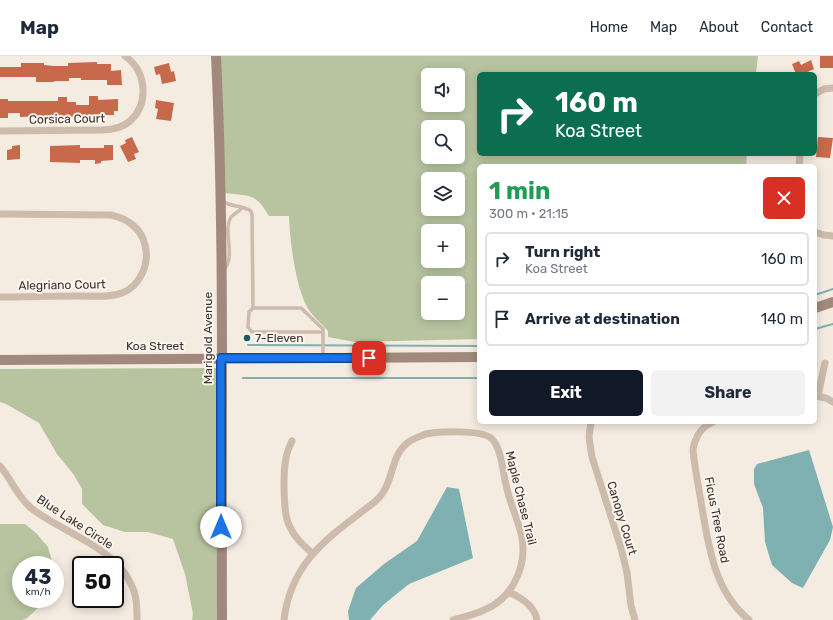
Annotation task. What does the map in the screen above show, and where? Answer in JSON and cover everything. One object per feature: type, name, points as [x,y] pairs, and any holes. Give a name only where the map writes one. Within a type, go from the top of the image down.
[{"type":"main road","name":"Marigold Avenue","points":[[216,56],[219,127],[221,274],[222,620]]},
{"type":"main road","points":[[817,307],[833,302]]},
{"type":"main road","name":"Koa Street","points":[[0,360],[477,357]]},
{"type":"street","name":"Corsica Court","points":[[0,131],[101,130],[115,128],[126,124],[140,107],[143,90],[140,73],[126,56]]},
{"type":"street","points":[[817,93],[824,89],[833,88]]},
{"type":"street","name":"Alegriano Court","points":[[0,214],[101,214],[119,217],[137,228],[143,239],[146,251],[146,263],[142,274],[134,285],[122,293],[104,296],[0,297]]},
{"type":"street","points":[[817,233],[833,236]]},
{"type":"street","points":[[825,363],[817,396],[833,402]]},
{"type":"street","name":"Canopy Court","points":[[591,424],[589,437],[592,457],[621,548],[627,573],[631,606],[635,620]]},
{"type":"street","name":"Ficus Tree Road","points":[[710,424],[698,433],[693,450],[709,548],[718,578],[725,592],[738,611],[749,620]]},
{"type":"street","name":"Maple Chase Trail","points":[[284,620],[295,582],[312,553],[330,536],[379,498],[387,487],[399,445],[418,437],[438,432],[476,432],[483,433],[493,440],[498,448],[506,488],[521,533],[523,556],[516,581],[509,592],[491,607],[453,620]]},
{"type":"street","points":[[292,441],[288,448],[285,461],[286,516],[292,532],[297,539],[312,553]]},
{"type":"street","name":"Blue Lake Circle","points":[[0,466],[19,495],[31,508],[104,553],[121,567],[127,575],[134,592],[137,620]]},
{"type":"street","points":[[509,592],[528,604],[535,613],[537,620]]},
{"type":"street","points":[[286,609],[288,620]]},
{"type":"lane","points":[[220,200],[227,204],[247,209],[252,215],[253,308],[249,312],[248,327],[252,332],[323,332]]},
{"type":"lane","points":[[221,274],[227,267],[229,260],[229,222],[232,217],[242,208]]},
{"type":"lane","points":[[253,308],[301,308],[323,329],[323,358]]},
{"type":"green space","points":[[219,56],[758,56],[756,72],[477,72],[477,156],[747,156],[746,164],[477,164],[477,339],[355,342],[328,337],[328,331],[316,319],[306,305],[302,296],[294,262],[289,216],[269,216],[260,203],[245,195],[223,193]]},
{"type":"green space","points":[[217,368],[218,620],[192,620],[193,614],[185,574],[173,539],[148,532],[125,532],[103,525],[82,504],[82,489],[74,475],[57,454],[39,423],[0,402],[0,369]]},
{"type":"green space","points":[[0,524],[25,524],[37,534],[48,547],[50,556],[12,556],[12,608],[38,608],[27,618],[22,620],[0,620]]},
{"type":"water","points":[[809,450],[833,527],[830,540],[803,588],[792,583],[772,565],[765,542],[763,508],[754,484],[754,469],[757,464]]},
{"type":"water","points":[[447,487],[459,489],[473,558],[409,584],[383,605],[370,620],[349,620],[348,611],[356,588],[384,564],[417,541]]},
{"type":"building","points":[[820,56],[833,56],[833,68],[820,68]]},
{"type":"building","points":[[811,60],[814,69],[807,72],[795,72],[792,64],[799,61],[801,65]]},
{"type":"building","points":[[97,62],[97,64],[111,64],[111,71],[121,70],[122,85],[107,85],[107,80],[81,80],[81,78],[69,78],[69,81],[36,82],[36,77],[0,77],[0,67],[21,67],[21,63],[44,63],[44,65],[68,66],[68,63]]},
{"type":"building","points":[[169,63],[171,72],[174,71],[176,81],[162,84],[160,74],[156,75],[154,67]]},
{"type":"building","points":[[89,96],[98,96],[98,100],[118,99],[118,111],[114,111],[114,115],[98,115],[97,117],[20,117],[20,113],[8,113],[8,118],[0,118],[0,99],[8,99],[8,101],[58,101],[58,97],[67,97],[67,102],[76,102],[76,105],[89,105]]},
{"type":"building","points":[[156,100],[174,103],[171,121],[156,119],[158,109],[155,108]]},
{"type":"building","points":[[132,137],[139,152],[134,154],[136,159],[128,162],[120,146],[126,143],[125,140]]},
{"type":"building","points":[[818,137],[833,138],[830,158],[816,157]]},
{"type":"building","points":[[20,145],[20,159],[7,160],[7,150],[12,149],[12,146]]},
{"type":"building","points":[[80,145],[80,148],[104,148],[104,145],[113,145],[113,160],[101,161],[101,163],[95,164],[95,160],[80,160],[80,163],[50,162],[50,146]]},
{"type":"waterway","points":[[817,294],[833,289]]},
{"type":"waterway","points":[[817,328],[833,324]]},
{"type":"waterway","points":[[248,345],[477,346]]},
{"type":"waterway","points":[[243,378],[477,378]]},
{"type":"place","name":"7-Eleven","points":[[247,338]]},
{"type":"route","points":[[221,527],[221,358],[369,358]]}]
